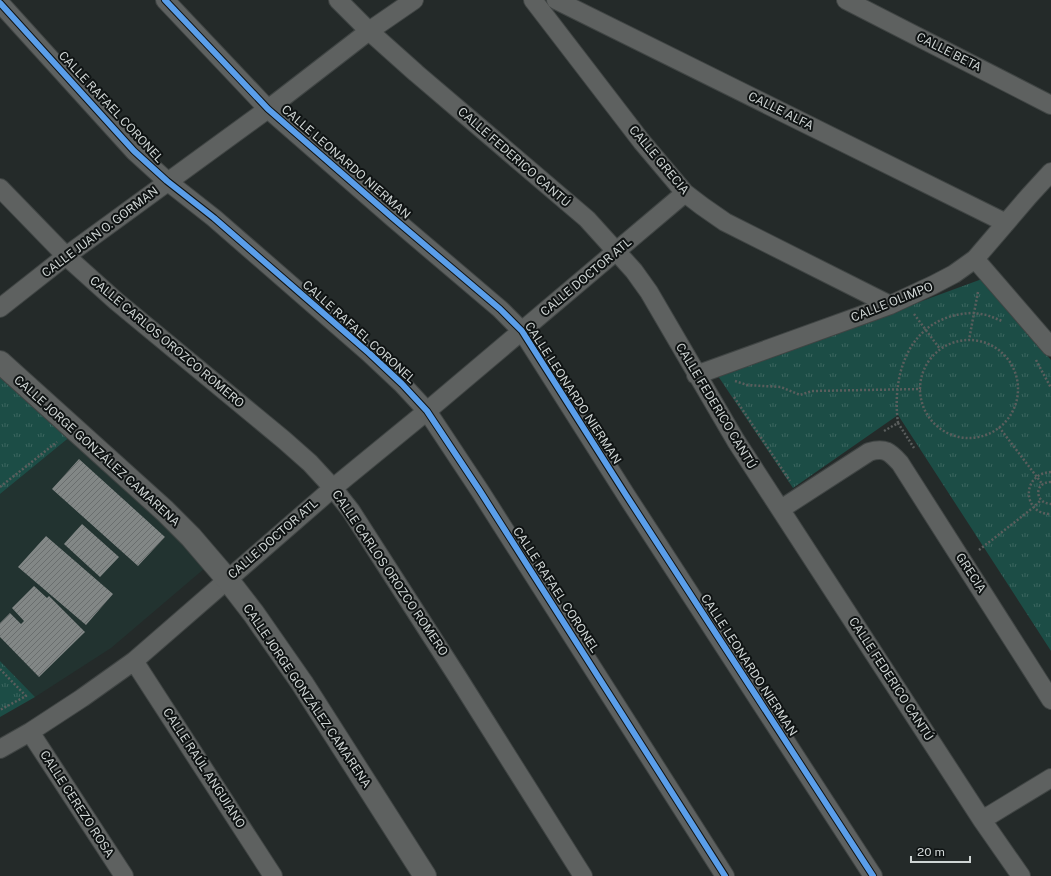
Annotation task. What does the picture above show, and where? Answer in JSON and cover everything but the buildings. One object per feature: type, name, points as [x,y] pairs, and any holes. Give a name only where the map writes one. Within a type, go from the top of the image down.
[{"type":"street","name":"CALLE LEONARDO NIERMAN","points":[[165,0],[268,109],[500,309],[522,331],[630,502],[872,876]]},
{"type":"street","name":"CALLE FEDERICO CANTÚ","points":[[338,0],[369,31],[587,219],[634,271],[649,292],[696,375],[736,441],[982,820],[1021,876]]},
{"type":"street","name":"CALLE JUAN O. GORMAN","points":[[0,308],[66,256],[167,181],[268,109],[369,31],[414,0]]},
{"type":"street","name":"CALLE GRECIA","points":[[533,0],[642,142],[685,193],[725,222],[890,305]]},
{"type":"street","name":"CALLE ALFA","points":[[556,0],[1006,223]]},
{"type":"street","name":"CALLE BETA","points":[[846,0],[1051,105]]},
{"type":"street","name":"CALLE RAFAEL CORONEL","points":[[0,3],[134,151],[167,181],[214,218],[369,353],[402,384],[427,411],[725,876]]},
{"type":"street","name":"CALLE OLIMPO","points":[[696,375],[890,305],[954,274],[975,259],[1051,172]]},
{"type":"street","name":"CALLE CARLOS OROZCO ROMERO","points":[[0,188],[66,256],[150,329],[294,449],[310,463],[333,488],[351,511],[453,669],[583,876]]},
{"type":"street","name":"CALLE DOCTOR ATL","points":[[0,749],[30,732],[82,698],[134,661],[333,488],[617,252],[685,193]]},
{"type":"street","points":[[975,259],[1051,347]]},
{"type":"street","name":"CALLE JORGE GONZÁLEZ CAMARENA","points":[[0,362],[165,511],[191,537],[227,579],[254,614],[302,683],[425,876]]},
{"type":"street","name":"GRECIA","points":[[780,509],[869,452],[878,449],[887,451],[900,463],[1051,700]]},
{"type":"street","name":"CALLE RAÚL ANGUIANO","points":[[134,661],[273,876]]},
{"type":"street","name":"CALLE CEREZO ROSA","points":[[30,732],[124,876]]},
{"type":"street","points":[[982,820],[1051,778]]},
{"type":"path","points":[[969,340],[978,292]]},
{"type":"path","points":[[912,311],[940,349]]},
{"type":"path","points":[[898,422],[896,410],[897,389],[902,362],[914,342],[925,330],[948,317],[967,313],[987,315],[1003,321]]},
{"type":"path","points":[[965,340],[981,341],[996,347],[1008,358],[1016,373],[1018,389],[1016,405],[1008,419],[996,430],[981,436],[964,438],[949,434],[935,424],[926,412],[920,396],[920,380],[926,365],[940,349],[949,344],[965,340]]},
{"type":"path","points":[[1035,359],[1051,388]]},
{"type":"path","points":[[734,381],[747,385],[781,387],[800,395],[812,391],[920,389]]},
{"type":"path","points":[[734,396],[794,486]]},
{"type":"path","points":[[999,427],[1043,485]]},
{"type":"path","points":[[0,487],[60,440]]},
{"type":"path","points":[[1051,472],[1044,473],[1032,481],[1028,494],[1034,507],[1040,512],[1051,514]]},
{"type":"path","points":[[1051,482],[1043,485],[1038,492],[1041,500],[1046,504],[1051,504]]},
{"type":"path","points":[[979,550],[1041,500]]},
{"type":"path","points":[[0,669],[26,696],[0,710]]},
{"type":"shaded area","points":[[71,436],[150,503],[205,568],[111,648],[35,697],[0,661],[0,494]]},
{"type":"green space","points":[[982,279],[1051,360],[1051,651],[898,415],[793,488],[718,376]]},
{"type":"green space","points":[[0,371],[71,436],[0,494]]},
{"type":"green space","points":[[0,661],[35,697],[0,717]]},
{"type":"cycle path","points":[[165,0],[268,109],[500,309],[522,331],[626,495],[873,876]]},
{"type":"cycle path","points":[[0,3],[134,151],[167,181],[214,218],[369,353],[402,384],[427,411],[480,491],[725,876]]}]
